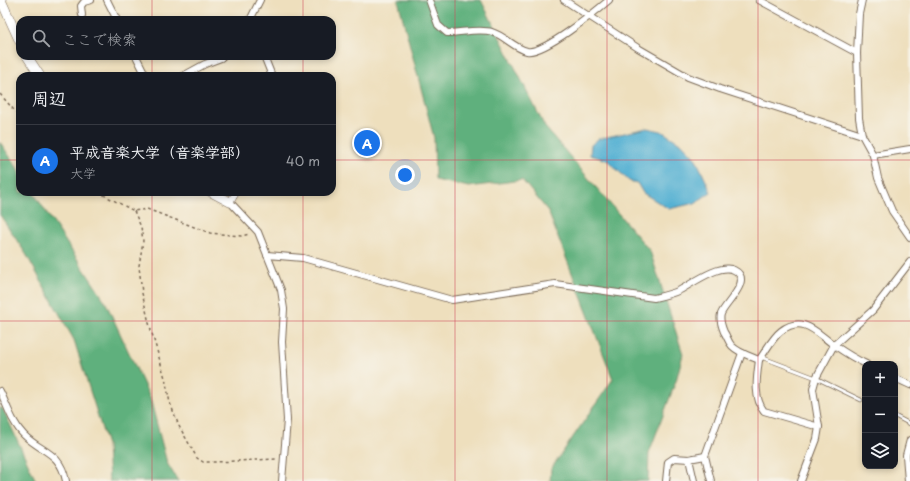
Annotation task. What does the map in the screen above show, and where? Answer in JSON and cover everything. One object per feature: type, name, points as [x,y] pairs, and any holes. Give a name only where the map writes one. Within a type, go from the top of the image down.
[{"type":"street","points":[[1,0],[16,33]]},
{"type":"street","points":[[82,15],[81,6],[84,2],[92,0]]},
{"type":"street","points":[[107,0],[115,16]]},
{"type":"street","points":[[252,16],[260,0]]},
{"type":"street","points":[[429,0],[438,25],[447,33],[475,31],[494,32],[519,48],[528,51],[536,50],[552,42],[590,16],[608,0]]},
{"type":"street","points":[[564,0],[638,48],[688,76],[720,89],[862,135]]},
{"type":"street","points":[[760,0],[857,53]]},
{"type":"street","points":[[862,0],[859,14],[857,53],[859,118],[862,135],[873,155],[878,178],[892,212],[910,236]]},
{"type":"street","points":[[30,60],[37,72]]},
{"type":"street","points":[[138,60],[144,72]]},
{"type":"street","points":[[190,72],[216,60]]},
{"type":"street","points":[[266,60],[270,72]]},
{"type":"street","points":[[873,155],[910,149]]},
{"type":"street","points":[[219,196],[230,202],[258,232],[281,290],[284,308],[282,342],[287,420],[282,481]]},
{"type":"street","points":[[230,202],[234,196]]},
{"type":"street","points":[[267,255],[303,258],[452,300],[555,284],[654,298],[668,295],[680,290],[703,277],[720,270],[732,269],[739,274],[741,280],[739,288],[721,314],[721,327],[732,346],[742,353],[760,358]]},
{"type":"street","points":[[801,481],[817,439],[819,427],[813,389],[816,378],[834,345],[873,310],[910,262]]},
{"type":"street","points":[[819,427],[764,411],[758,404],[756,378],[760,358],[780,332],[789,326],[802,324],[811,327],[834,345],[862,362]]},
{"type":"street","points":[[711,481],[705,456],[742,353]]},
{"type":"street","points":[[898,379],[910,385]]},
{"type":"street","points":[[0,391],[13,418],[23,434],[59,462],[64,472],[66,481]]},
{"type":"street","points":[[908,481],[906,455],[910,440]]},
{"type":"street","points":[[666,481],[668,462],[674,458],[689,459],[705,456]]},
{"type":"street","points":[[689,459],[694,481]]},
{"type":"lane","points":[[760,358],[816,378],[862,400]]},
{"type":"lane","points":[[898,418],[910,424]]},
{"type":"path","points":[[0,94],[16,112]]},
{"type":"path","points":[[106,196],[134,211],[147,209],[210,233],[241,236],[258,232]]},
{"type":"path","points":[[134,211],[141,227],[142,241],[139,266],[142,293],[149,323],[165,378],[170,403],[179,426],[197,458],[203,462],[284,459]]},
{"type":"green space","points":[[398,0],[481,0],[545,127],[650,251],[683,354],[676,381],[649,453],[648,481],[550,481],[551,469],[613,379],[548,211],[522,180],[469,187],[435,180],[434,138]]},
{"type":"green space","points":[[0,142],[16,166],[16,196],[36,196],[105,301],[150,398],[167,463],[178,481],[109,481],[107,445],[74,340],[26,254],[0,215]]},
{"type":"green space","points":[[0,407],[3,409],[36,481],[0,481]]},
{"type":"water","points":[[647,128],[661,131],[682,144],[696,159],[711,192],[695,203],[669,209],[643,193],[637,183],[629,181],[607,160],[590,155],[591,145],[598,139]]},
{"type":"place","name":"平成音楽大学（音楽学部）","points":[[367,143]]}]
